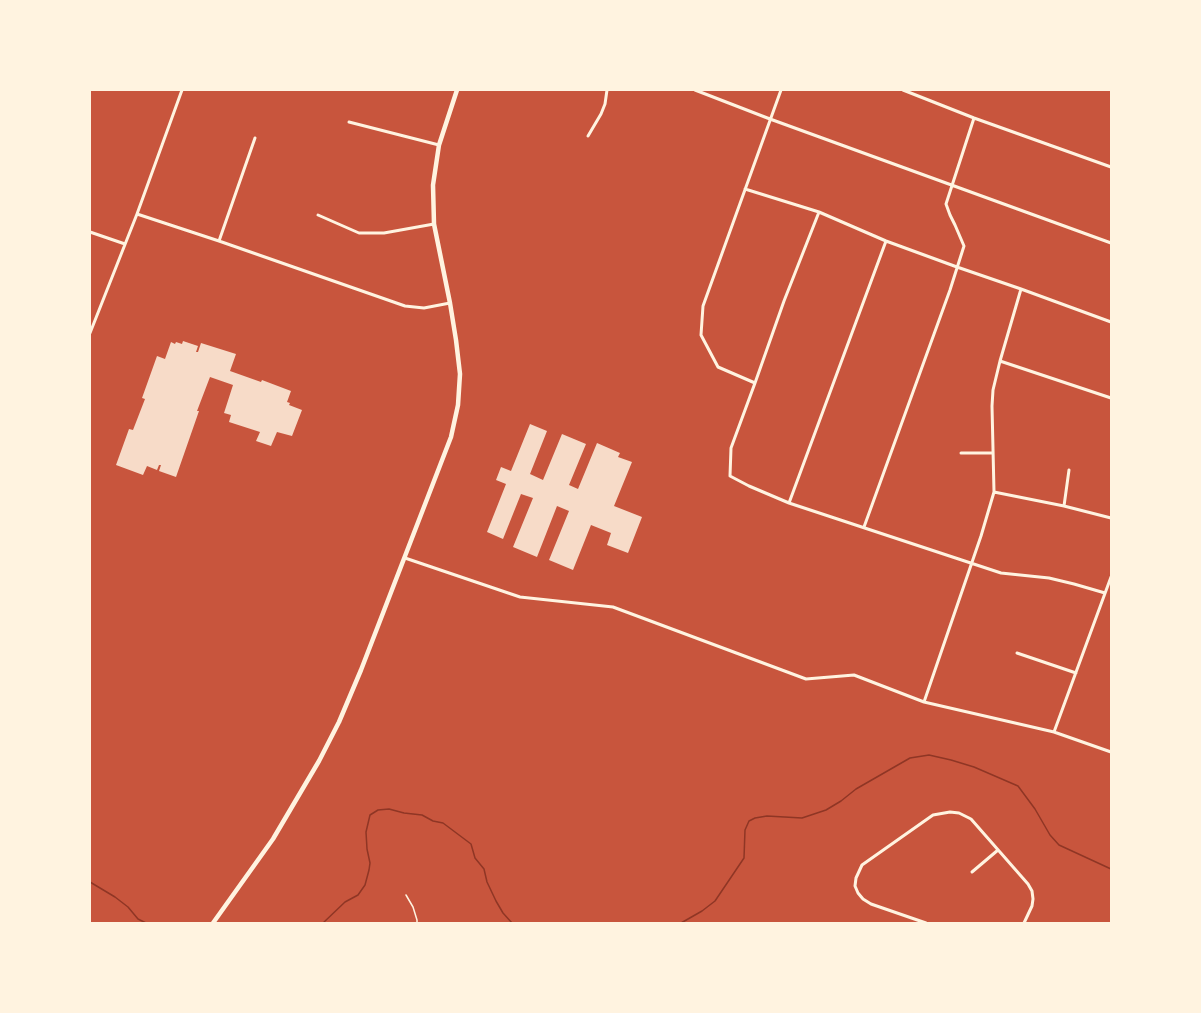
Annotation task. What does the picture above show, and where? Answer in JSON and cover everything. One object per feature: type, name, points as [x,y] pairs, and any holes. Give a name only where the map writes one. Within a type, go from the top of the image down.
[{"type":"main road","points":[[213,923],[273,839],[319,761],[339,722],[361,670],[451,437],[458,405],[460,374],[450,303],[434,224],[433,185],[439,145],[457,90]]},
{"type":"street","points":[[90,333],[92,323],[137,214],[182,90]]},
{"type":"street","points":[[588,136],[601,114],[605,104],[607,90]]},
{"type":"street","points":[[695,90],[770,119],[1111,243]]},
{"type":"street","points":[[755,383],[718,367],[701,335],[703,306],[781,90]]},
{"type":"street","points":[[903,90],[974,118],[1111,167]]},
{"type":"street","points":[[864,527],[950,290],[964,246],[946,204],[974,118]]},
{"type":"street","points":[[349,122],[439,145]]},
{"type":"street","points":[[219,240],[255,138]]},
{"type":"street","points":[[745,189],[819,212],[886,241],[957,268],[1021,289],[1111,322]]},
{"type":"street","points":[[819,212],[784,301],[731,448],[730,476],[789,503],[1001,573],[1049,578],[1105,593]]},
{"type":"street","points":[[137,214],[219,240],[405,306],[424,308],[450,303]]},
{"type":"street","points":[[318,215],[359,233],[384,233],[434,224]]},
{"type":"street","points":[[90,232],[125,244]]},
{"type":"street","points":[[789,503],[886,241]]},
{"type":"street","points":[[924,702],[981,536],[994,492],[993,390],[1021,289]]},
{"type":"street","points":[[1000,361],[1111,398]]},
{"type":"street","points":[[962,454],[993,453]]},
{"type":"street","points":[[1064,506],[1069,470]]},
{"type":"street","points":[[994,492],[1064,506],[1111,518]]},
{"type":"street","points":[[405,558],[520,597],[613,607],[806,679],[854,675],[924,702],[1054,732],[1111,752]]},
{"type":"street","points":[[1054,732],[1111,577]]},
{"type":"street","points":[[1018,653],[1076,673]]},
{"type":"street","points":[[926,923],[871,904],[863,899],[855,886],[856,878],[862,865],[933,815],[943,812],[959,813],[971,819],[1028,884],[1032,891],[1033,899],[1032,906],[1024,923]]},
{"type":"street","points":[[972,872],[998,850]]},
{"type":"lane","points":[[406,895],[413,907],[417,923]]},
{"type":"building","points":[[183,341],[198,346],[196,352],[198,352],[201,343],[236,354],[230,371],[261,382],[262,380],[291,391],[287,402],[290,403],[289,405],[302,410],[292,436],[277,432],[271,446],[256,441],[260,432],[229,422],[231,415],[224,413],[233,385],[210,377],[197,411],[199,411],[176,477],[159,471],[161,465],[159,465],[157,470],[147,466],[143,475],[116,465],[129,429],[133,430],[145,399],[142,398],[157,356],[165,359],[171,342],[175,344],[176,342],[182,344]]},
{"type":"building","points":[[530,424],[547,431],[530,474],[543,480],[562,434],[586,444],[569,485],[578,489],[597,443],[620,453],[618,457],[632,462],[614,506],[642,517],[628,553],[607,545],[611,533],[591,525],[573,570],[549,560],[569,511],[557,506],[537,557],[513,547],[533,498],[521,494],[503,539],[487,532],[506,484],[496,480],[501,467],[511,471]]},
{"type":"waterway","points":[[681,923],[702,911],[715,901],[744,858],[745,830],[749,821],[755,818],[767,816],[802,818],[826,810],[841,801],[856,789],[910,758],[929,755],[974,767],[1018,786],[1035,809],[1050,835],[1059,845],[1111,869]]},
{"type":"waterway","points":[[323,923],[345,902],[358,895],[365,885],[370,863],[366,832],[370,815],[378,810],[389,809],[404,813],[422,815],[433,821],[443,823],[471,844],[475,858],[484,869],[487,882],[496,901],[503,913],[512,923]]},
{"type":"waterway","points":[[90,882],[115,897],[128,907],[138,919],[146,923]]}]
